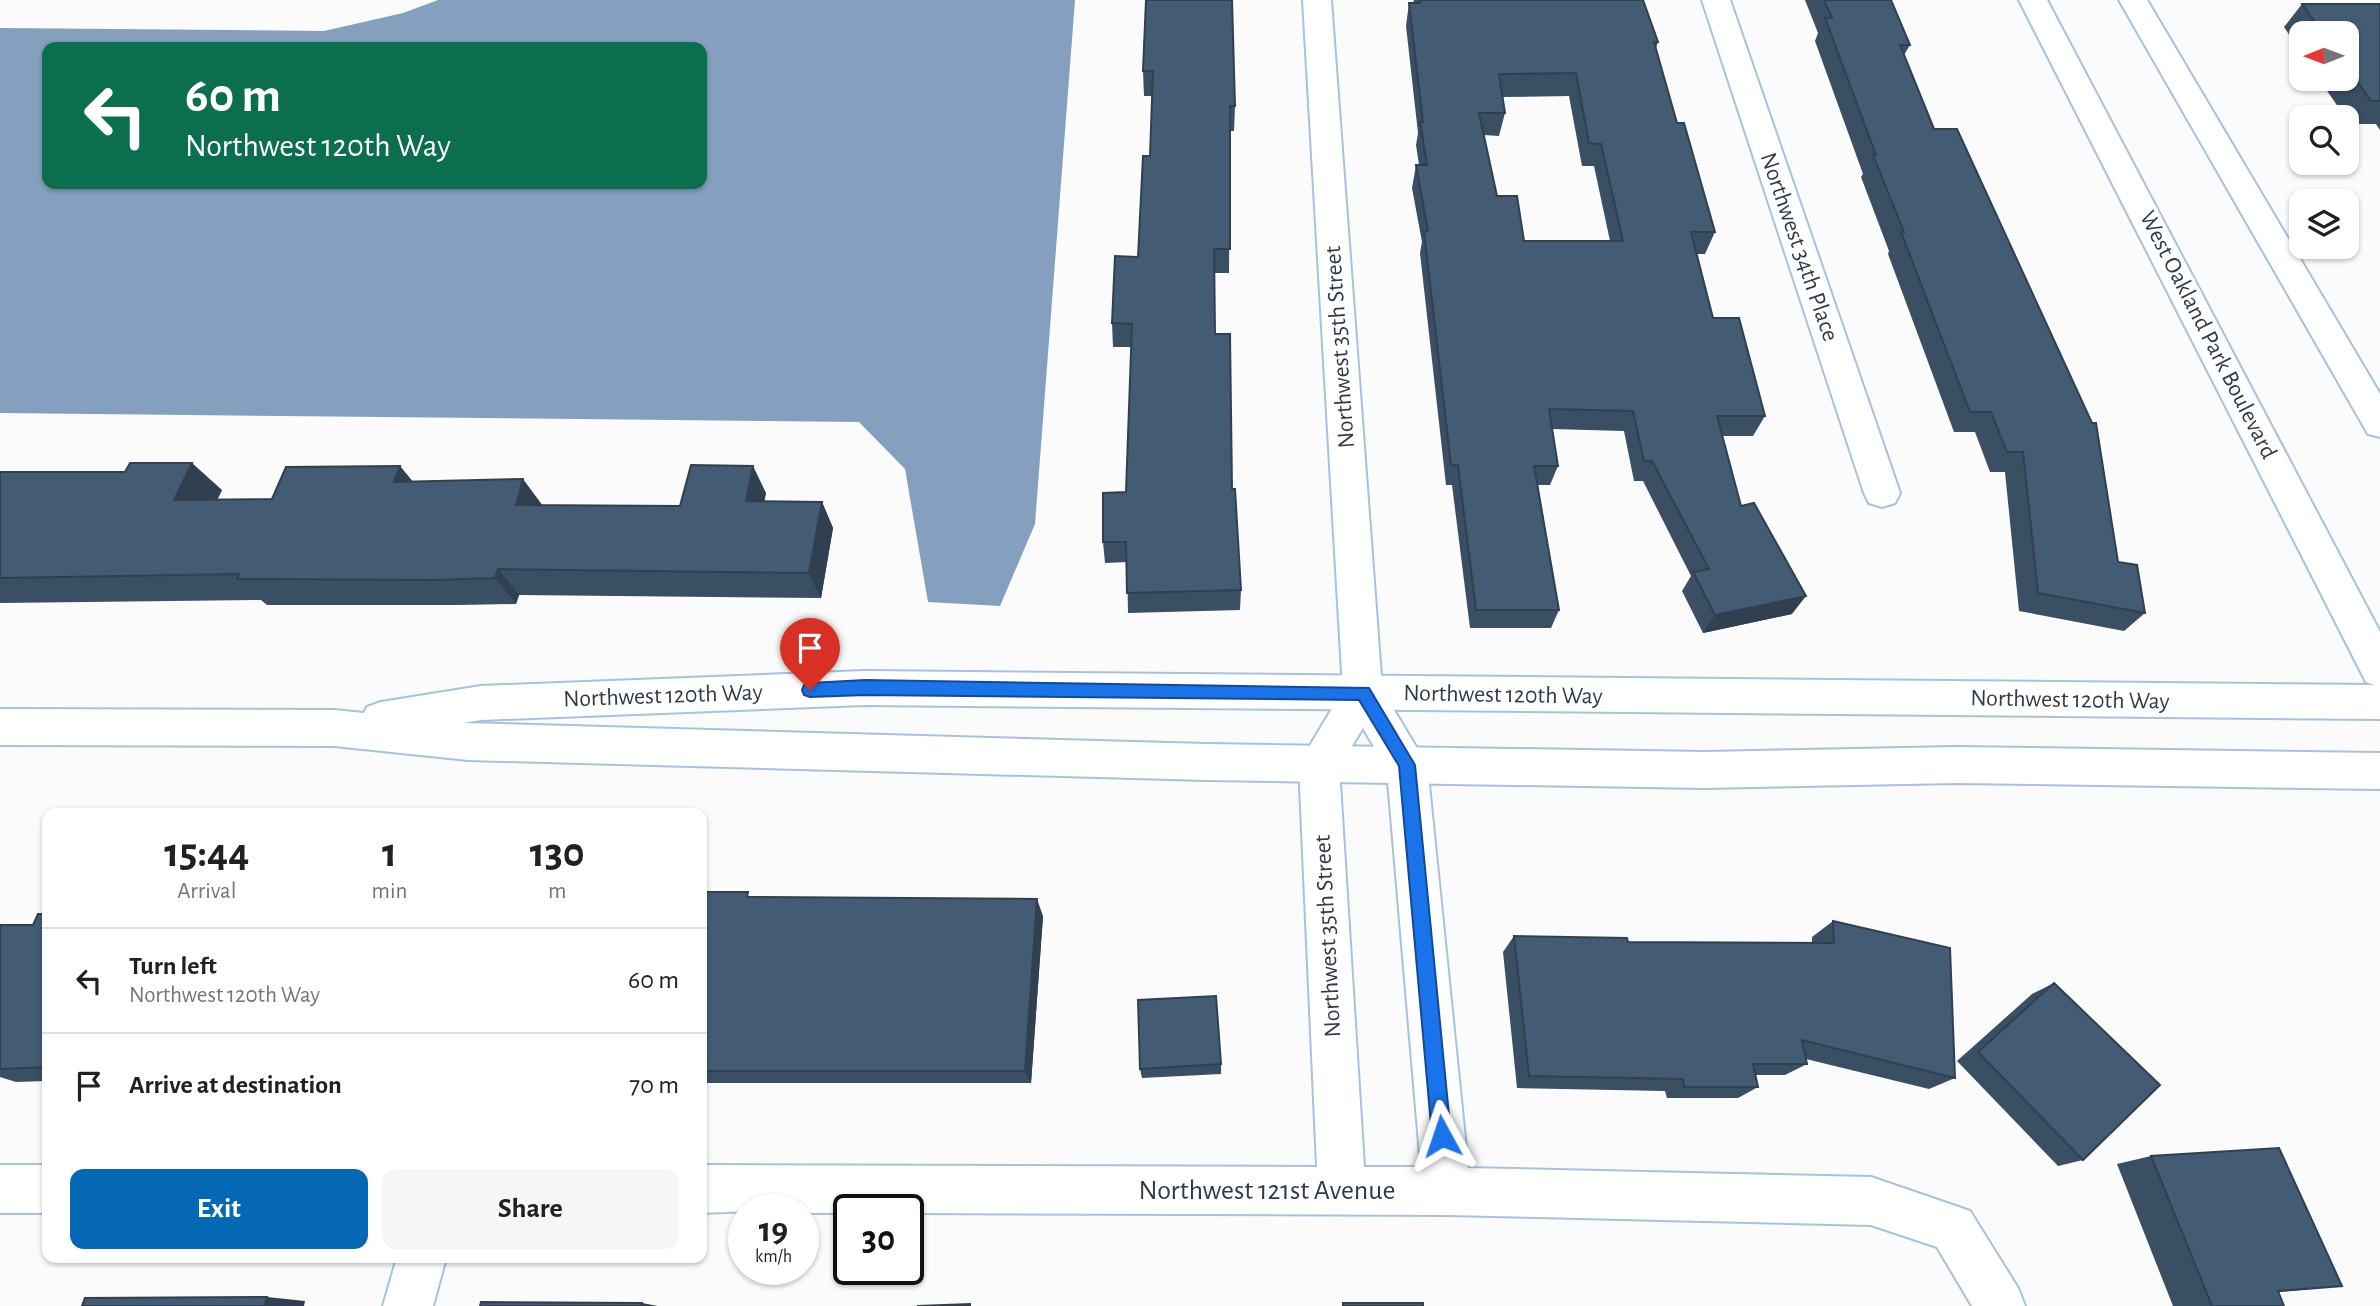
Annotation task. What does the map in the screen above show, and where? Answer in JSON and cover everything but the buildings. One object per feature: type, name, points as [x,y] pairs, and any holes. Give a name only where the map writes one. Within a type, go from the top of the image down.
[{"type":"street","name":"Northwest 35th Street","points":[[1317,0],[1363,693],[1407,765],[1447,1191]]},
{"type":"street","name":"Northwest 34th Place","points":[[1716,0],[1882,493]]},
{"type":"street","name":"West Oakland Park Boulevard","points":[[2034,0],[2380,670]]},
{"type":"street","points":[[2133,0],[2380,424]]},
{"type":"street","name":"Northwest 120th Way","points":[[334,728],[481,703],[865,688],[2380,702]]},
{"type":"street","points":[[1319,764],[1363,693]]},
{"type":"street","name":"Northwest 120th Way","points":[[0,727],[334,728],[468,742],[1319,764],[1704,770],[1956,765],[2380,771]]},
{"type":"street","name":"Northwest 35th Street","points":[[1319,764],[1342,1192]]},
{"type":"street","points":[[0,1189],[42,1189]]},
{"type":"street","name":"Northwest 121st Avenue","points":[[707,1189],[1447,1191],[1871,1201],[1953,1228],[2000,1306]]},
{"type":"street","points":[[408,1306],[421,1263]]},
{"type":"water","points":[[438,0],[1075,0],[1035,524],[1000,606],[928,602],[905,469],[859,422],[0,413],[0,28],[324,31],[403,13]]},
{"type":"route","points":[[810,690],[865,688],[1363,693],[1407,765],[1442,1136]]}]
